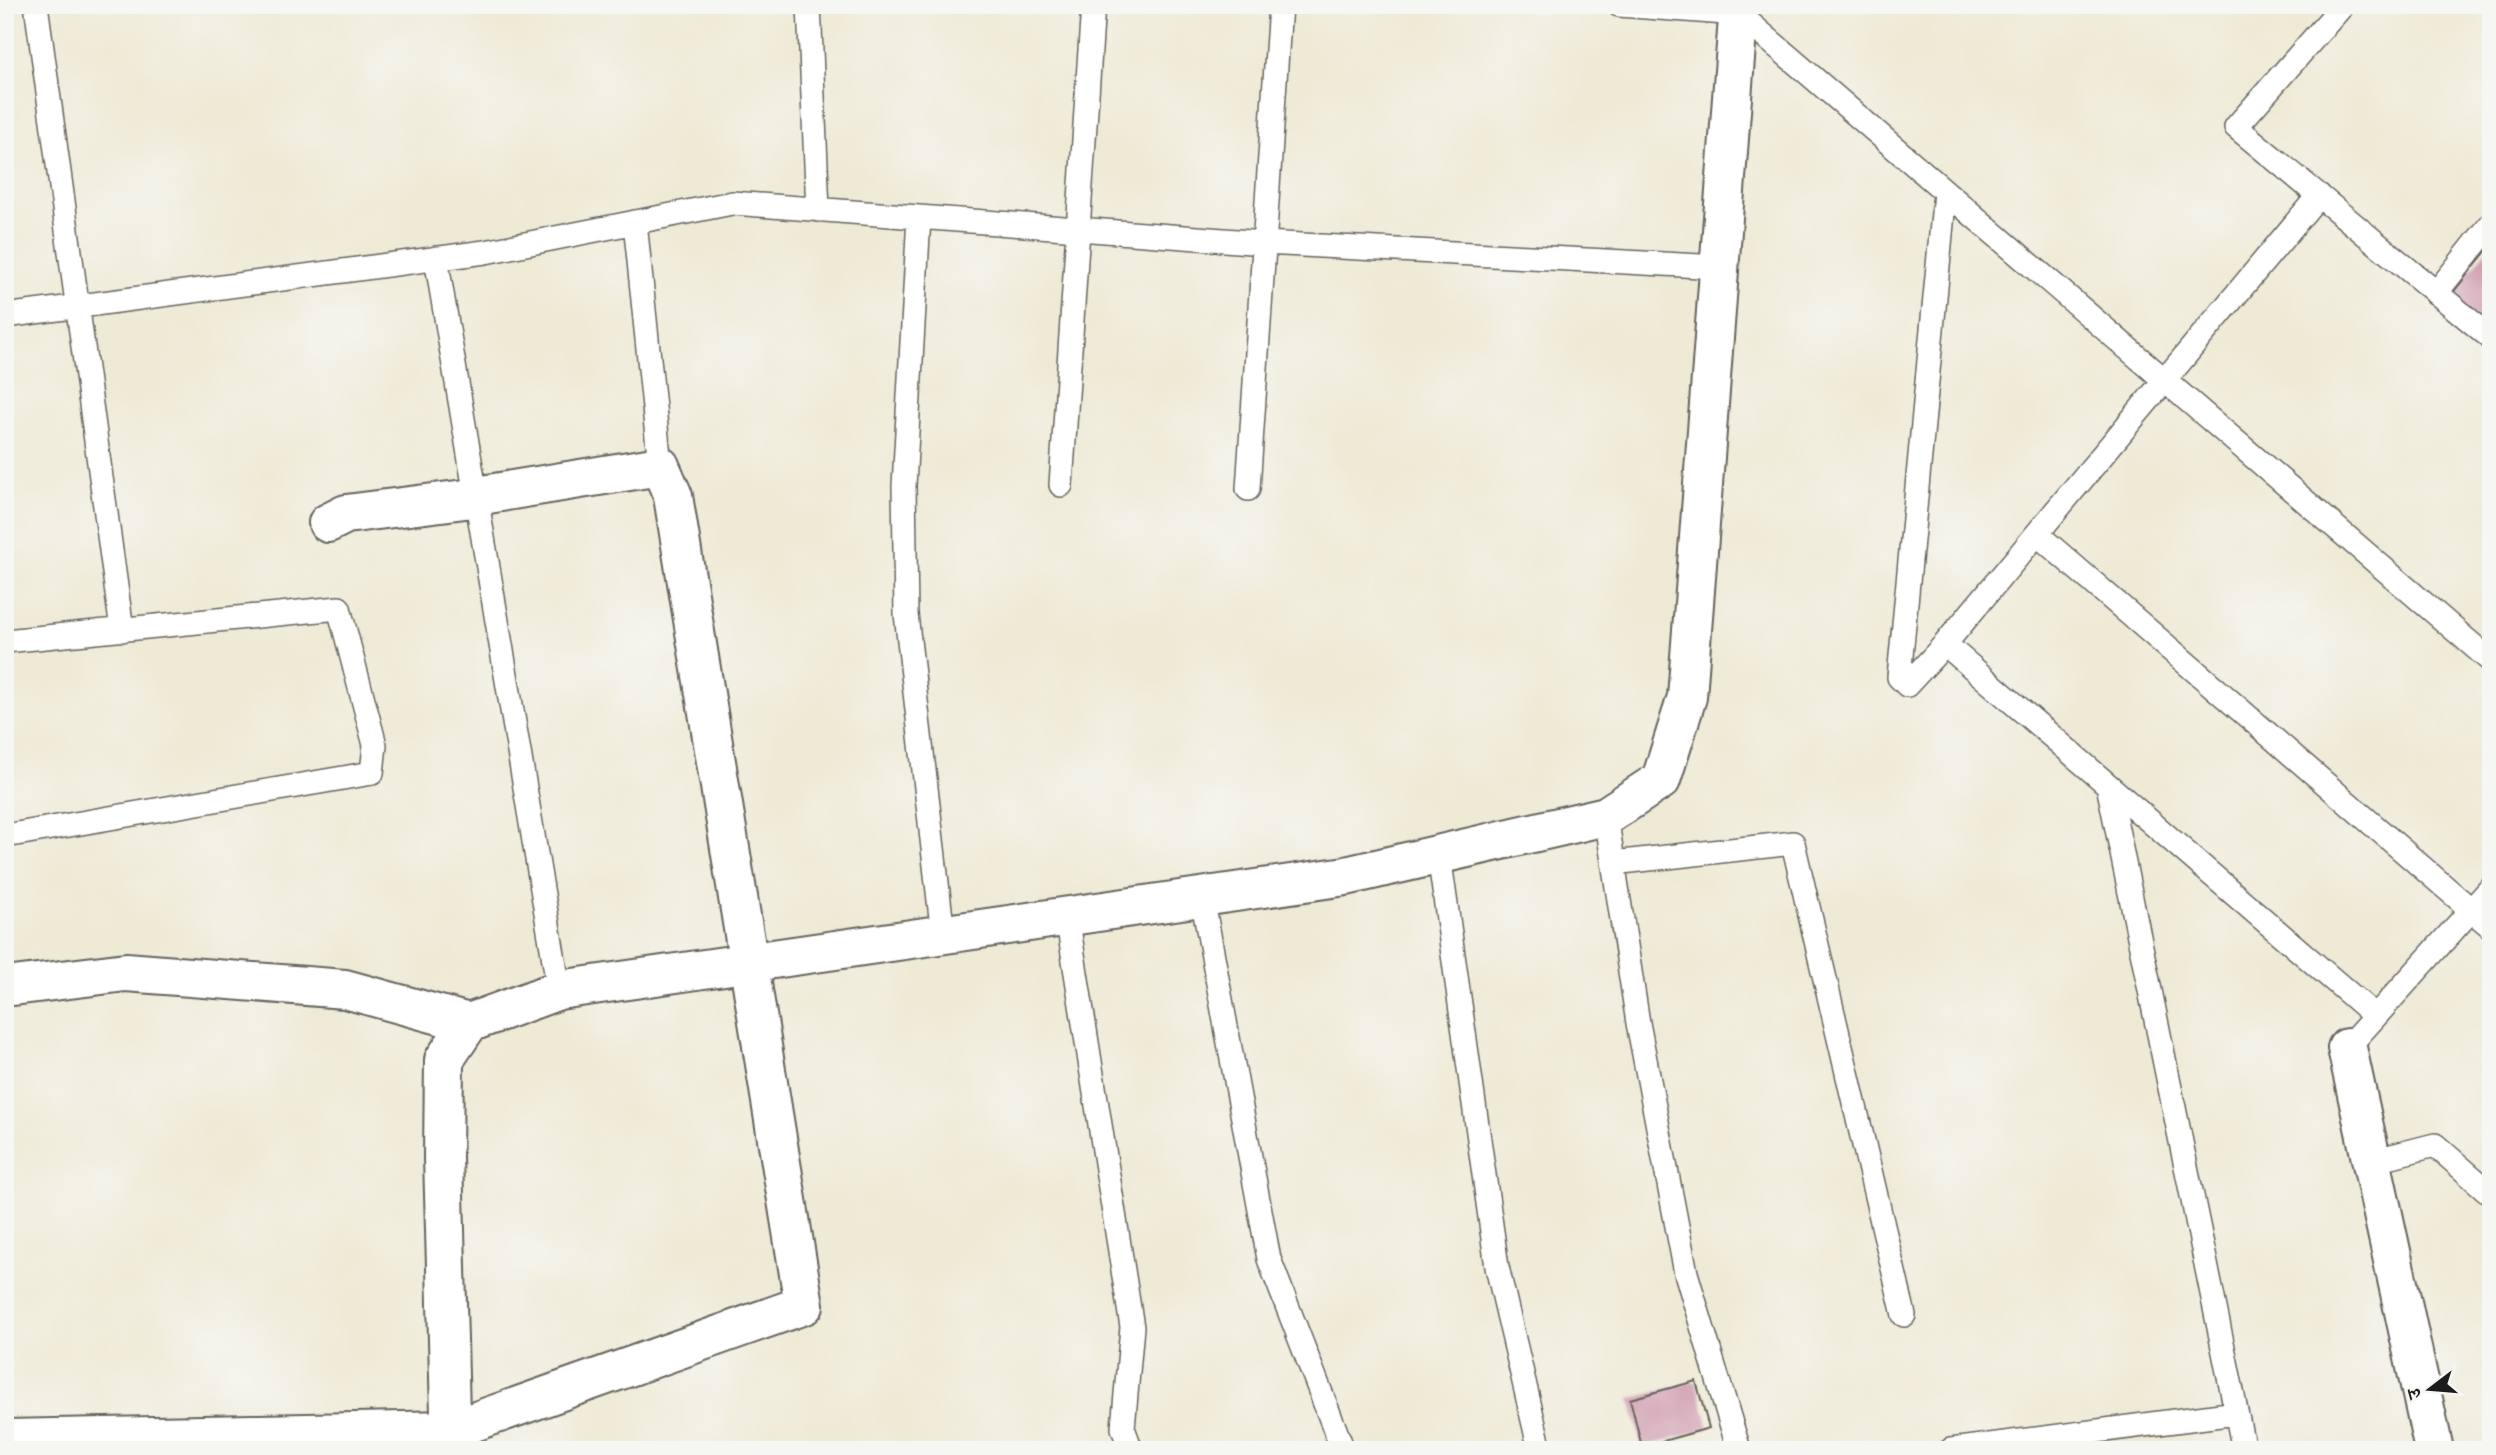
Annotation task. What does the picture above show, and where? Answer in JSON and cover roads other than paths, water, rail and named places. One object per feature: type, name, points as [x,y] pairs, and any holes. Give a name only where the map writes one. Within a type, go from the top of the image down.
[{"type":"street","points":[[5,987],[126,972],[345,989],[469,1023],[559,990],[1346,876],[1606,816],[1661,780],[1687,697],[1739,9]]},
{"type":"street","points":[[5,1439],[451,1440],[804,1304],[673,496],[660,466],[482,495],[477,501],[473,498],[346,514],[328,523]]},
{"type":"street","points":[[451,1440],[443,1157],[444,1060],[469,1023]]},
{"type":"street","points":[[2347,1048],[2434,1450]]},
{"type":"lane","points":[[809,5],[818,210]]},
{"type":"lane","points":[[1061,485],[1093,5]]},
{"type":"lane","points":[[1248,489],[1280,5]]},
{"type":"lane","points":[[1619,5],[1739,9],[1945,192],[2491,661]]},
{"type":"lane","points":[[2343,5],[2236,127],[2491,338]]},
{"type":"lane","points":[[37,12],[122,630]]},
{"type":"lane","points":[[1945,192],[1899,677],[1906,685],[1945,644],[2166,382],[2319,195]]},
{"type":"lane","points":[[5,316],[485,252],[732,204],[1264,243],[1720,267]]},
{"type":"lane","points":[[919,217],[904,486],[906,614],[943,934]]},
{"type":"lane","points":[[635,222],[660,466]]},
{"type":"lane","points":[[2436,293],[2491,224]]},
{"type":"lane","points":[[436,258],[559,990]]},
{"type":"lane","points":[[2037,534],[2491,927]]},
{"type":"lane","points":[[5,641],[339,608],[375,745],[372,773],[5,836]]},
{"type":"lane","points":[[1945,644],[2375,1016]]},
{"type":"lane","points":[[2108,785],[2244,1450]]},
{"type":"lane","points":[[1606,816],[1637,1023],[1686,1273],[1739,1450]]},
{"type":"lane","points":[[1613,863],[1793,843],[1904,1315]]},
{"type":"lane","points":[[1439,855],[1497,1267],[1540,1450]]},
{"type":"lane","points":[[2347,1048],[2491,888]]},
{"type":"lane","points":[[1202,897],[1269,1259],[1343,1450]]},
{"type":"lane","points":[[1068,916],[1132,1327],[1124,1428],[1131,1450]]},
{"type":"lane","points":[[2372,1161],[2435,1145],[2491,1194]]},
{"type":"lane","points":[[1951,1450],[2236,1413]]}]
